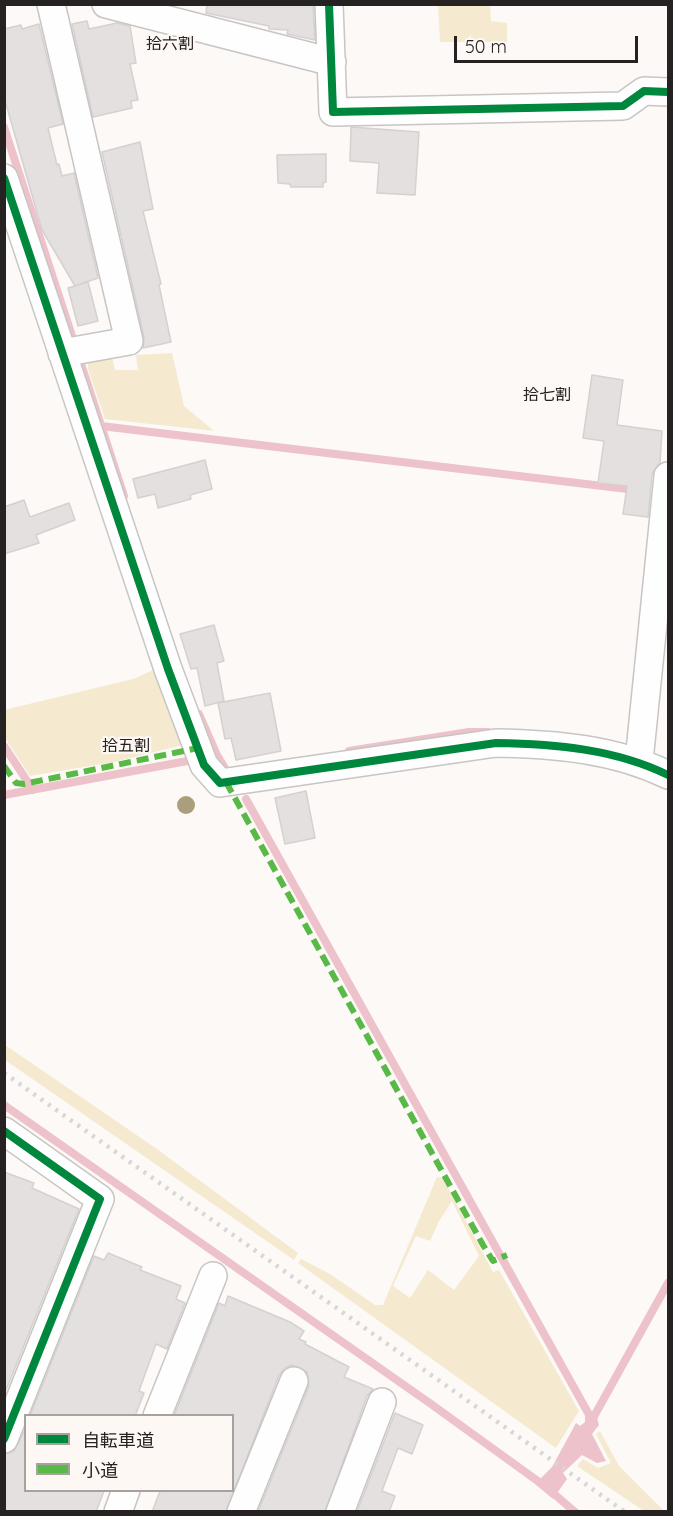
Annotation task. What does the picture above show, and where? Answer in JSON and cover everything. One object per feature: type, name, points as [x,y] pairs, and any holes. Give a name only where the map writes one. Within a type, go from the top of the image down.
[{"type":"street","points":[[51,4],[129,341],[71,351]]},
{"type":"street","points":[[106,4],[332,62]]},
{"type":"street","points":[[329,4],[333,112],[622,106],[644,92],[669,92]]},
{"type":"street","points":[[4,178],[71,351],[168,669],[201,759],[220,783],[496,743],[530,743],[606,753],[639,754],[669,775]]},
{"type":"street","points":[[639,754],[669,476]]},
{"type":"street","points":[[4,1131],[100,1199],[4,1439]]},
{"type":"street","points":[[158,1414],[213,1276]]},
{"type":"street","points":[[241,1512],[294,1381]]},
{"type":"street","points":[[340,1512],[382,1402]]},
{"type":"street","points":[[118,1512],[126,1492]]},
{"type":"shaded area","points":[[438,5],[490,5],[491,21],[507,23],[507,42],[440,42]]},
{"type":"shaded area","points":[[172,353],[184,406],[214,431],[105,419],[88,369],[88,361],[112,357],[115,370],[138,370],[136,355]]},
{"type":"shaded area","points":[[158,668],[187,744],[114,762],[30,776],[5,738],[4,710],[133,679]]},
{"type":"shaded area","points":[[5,1045],[157,1149],[298,1253],[294,1260],[5,1060]]},
{"type":"shaded area","points":[[437,1177],[443,1178],[493,1272],[499,1270],[579,1411],[556,1448],[298,1263],[301,1259],[330,1274],[375,1305],[383,1305]],"holes":[[[452,1201],[479,1256],[454,1290],[428,1270],[410,1298],[393,1286],[416,1236],[430,1241]]]},
{"type":"shaded area","points":[[596,1414],[599,1425],[592,1434],[606,1461],[597,1463],[582,1455],[563,1473],[567,1479],[553,1499],[535,1484],[552,1467],[576,1423],[580,1426],[585,1422],[585,1415]]},
{"type":"shaded area","points":[[600,1431],[619,1466],[664,1511],[644,1511],[577,1466],[583,1459],[598,1468],[611,1463],[596,1434]]},
{"type":"building","points":[[207,4],[313,4],[315,40],[287,34],[288,30],[269,29],[269,26],[206,13]]},
{"type":"building","points":[[87,21],[89,29],[117,23],[130,26],[136,63],[130,64],[138,100],[131,101],[132,108],[93,117],[72,24]]},
{"type":"building","points":[[39,24],[63,124],[48,128],[62,176],[74,173],[98,278],[75,286],[42,230],[4,97],[4,29],[21,25],[22,29]]},
{"type":"building","points":[[351,127],[419,132],[415,195],[377,193],[379,163],[350,161]]},
{"type":"building","points":[[140,142],[153,209],[143,211],[161,284],[159,285],[171,342],[143,348],[144,337],[102,152]]},
{"type":"building","points":[[326,154],[326,182],[323,183],[323,187],[291,187],[290,184],[278,183],[277,155]]},
{"type":"building","points":[[88,282],[98,321],[78,326],[68,288]]},
{"type":"building","points":[[592,375],[623,380],[617,425],[662,431],[660,463],[652,474],[648,517],[623,514],[627,486],[598,483],[604,441],[583,438]]},
{"type":"building","points":[[205,460],[212,489],[190,495],[191,499],[158,508],[155,494],[138,498],[133,479]]},
{"type":"building","points":[[24,500],[30,517],[69,503],[75,520],[36,535],[39,543],[4,554],[4,507]]},
{"type":"building","points":[[214,625],[224,661],[217,663],[224,701],[205,706],[197,668],[191,669],[180,634]]},
{"type":"building","points":[[270,693],[281,751],[236,760],[231,738],[225,739],[218,703]]},
{"type":"building","points":[[306,791],[315,838],[285,844],[275,798]]},
{"type":"building","points":[[4,1172],[34,1183],[32,1188],[79,1209],[4,1395]]},
{"type":"building","points":[[108,1253],[142,1267],[140,1270],[181,1286],[176,1299],[185,1303],[167,1349],[156,1344],[139,1391],[144,1393],[136,1414],[31,1414],[94,1256],[104,1260]]},
{"type":"building","points":[[228,1296],[290,1322],[304,1331],[299,1339],[306,1342],[305,1344],[349,1367],[344,1377],[373,1389],[367,1396],[325,1512],[258,1512],[309,1386],[307,1372],[292,1365],[285,1368],[279,1375],[234,1491],[234,1414],[175,1414],[219,1303],[225,1306]]},
{"type":"building","points":[[395,1413],[423,1425],[412,1454],[398,1448],[382,1491],[395,1496],[389,1512],[357,1512]]},
{"type":"building","points":[[24,1432],[24,1492],[104,1492],[96,1512],[4,1512],[4,1454],[14,1451]]},
{"type":"building","points":[[160,1492],[234,1492],[226,1512],[152,1512]]},
{"type":"waterway","points":[[4,127],[124,496]]},
{"type":"waterway","points":[[101,426],[636,490]]},
{"type":"waterway","points":[[199,714],[217,755],[228,773]]},
{"type":"waterway","points":[[349,751],[469,732],[488,732]]},
{"type":"waterway","points":[[4,746],[33,790]]},
{"type":"waterway","points":[[4,795],[198,759]]},
{"type":"waterway","points":[[246,799],[592,1420],[591,1422]]},
{"type":"waterway","points":[[4,1105],[431,1404],[546,1487],[575,1512]]},
{"type":"waterway","points":[[592,1420],[668,1283]]},
{"type":"railway","points":[[4,1073],[625,1512]]},
{"type":"marked path","points":[[4,766],[16,783],[24,784],[198,748]]},
{"type":"marked path","points":[[226,782],[483,1245],[493,1261],[507,1255]]},
{"type":"cycle path","points":[[329,4],[333,112],[623,106],[644,91],[668,92]]},
{"type":"cycle path","points":[[4,178],[168,669],[204,765],[220,783],[496,743],[562,747],[606,754],[648,766],[668,775]]},
{"type":"cycle path","points":[[4,1131],[100,1199],[4,1439]]},
{"type":"district","name":"拾六割","points":[[170,44]]},
{"type":"district","name":"拾七割","points":[[547,395]]},
{"type":"district","name":"拾五割","points":[[126,746]]}]
